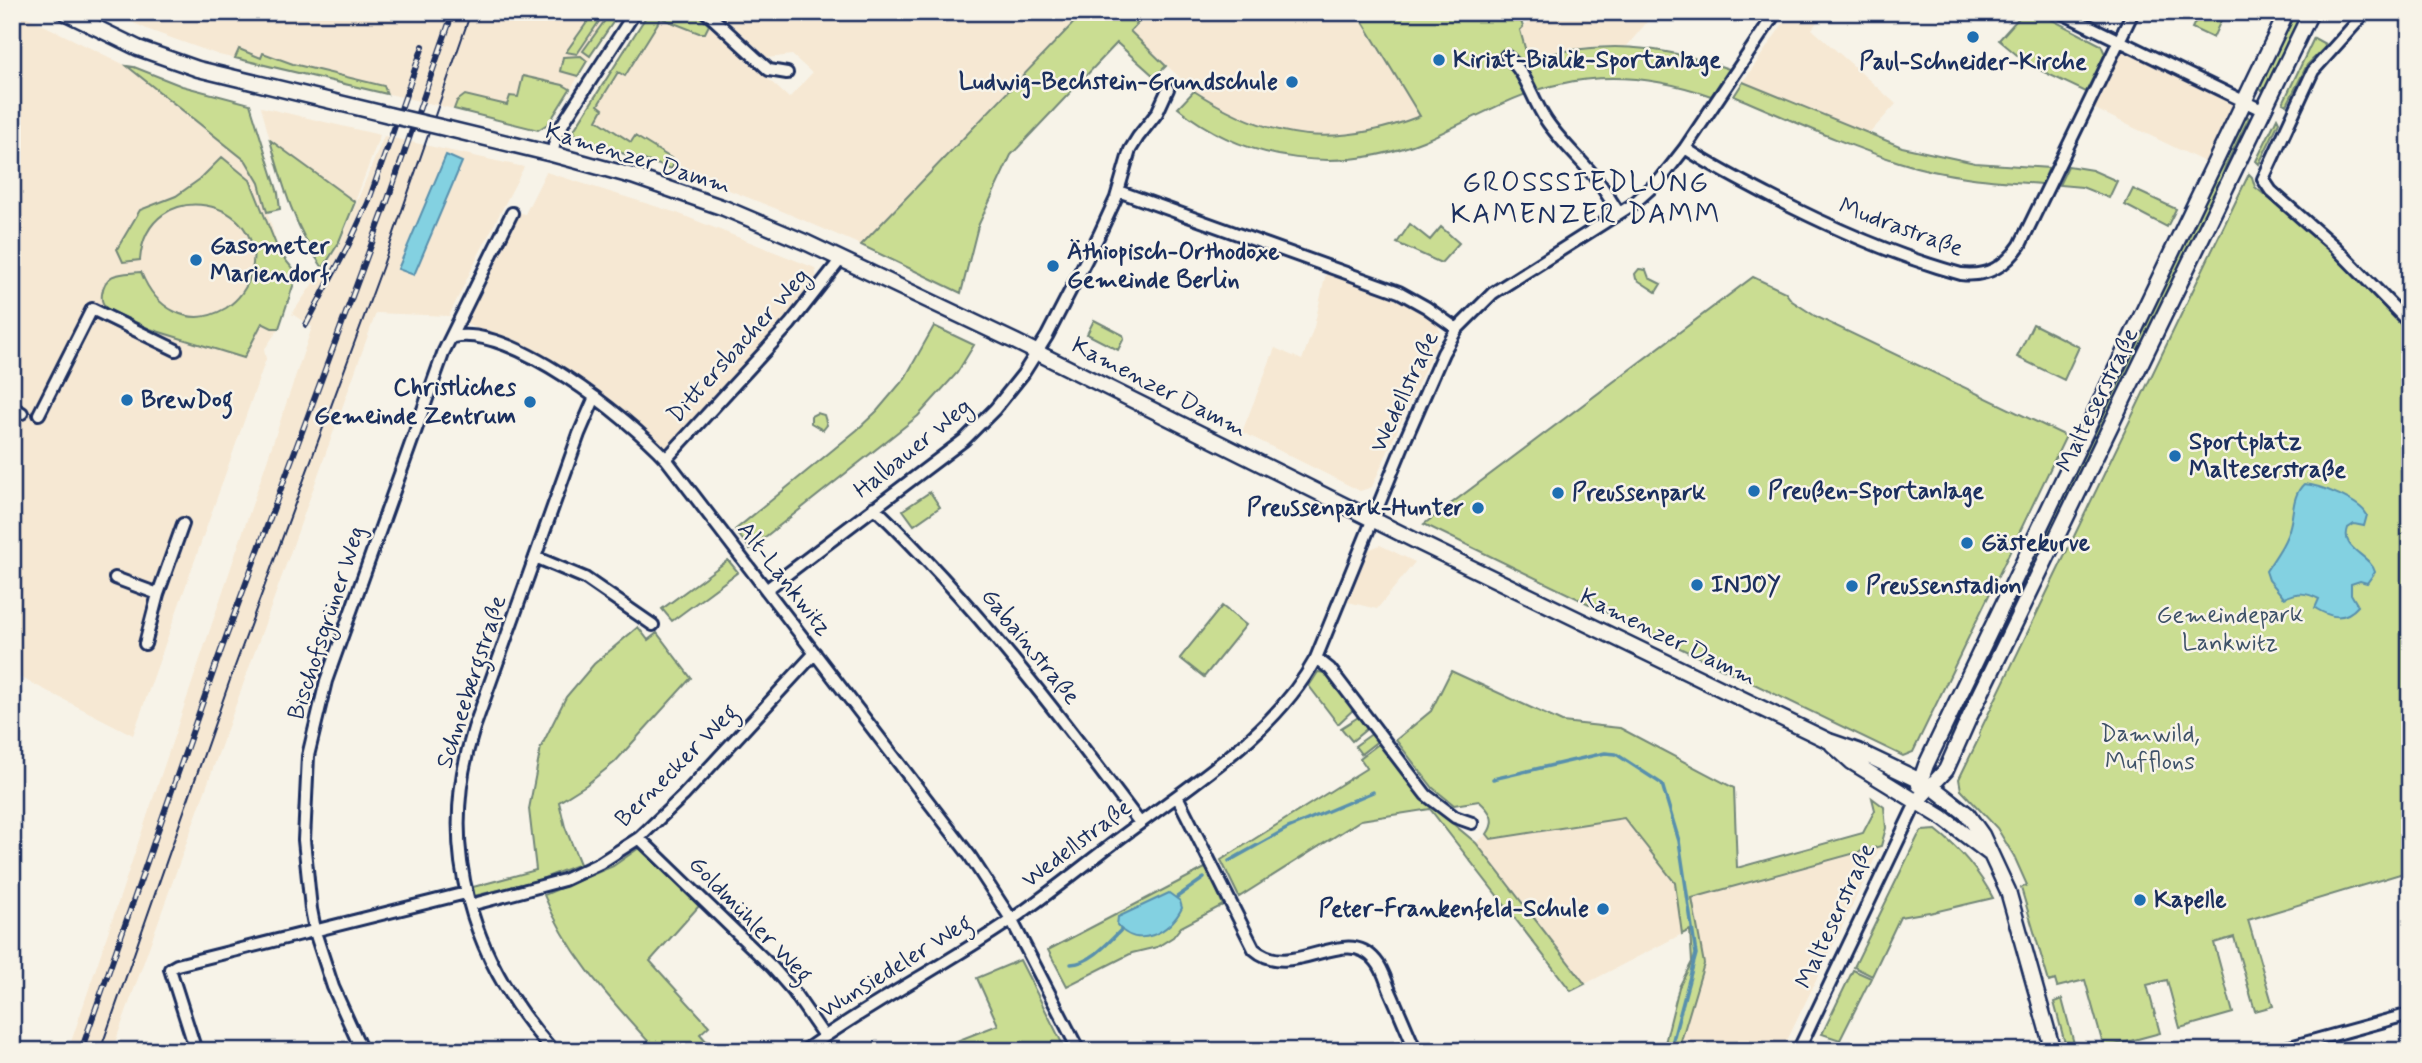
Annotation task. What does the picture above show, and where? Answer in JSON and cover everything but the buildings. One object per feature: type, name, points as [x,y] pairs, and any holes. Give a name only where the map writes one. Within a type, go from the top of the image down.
[{"type":"main road","name":"Kamenzer Damm","points":[[64,12],[138,48],[198,69],[552,153],[632,176],[764,224],[1037,352],[1371,520],[1829,741],[1926,782],[1967,814],[1982,835],[2008,891],[2053,1051]]},
{"type":"main road","name":"Malteserstraße","points":[[1917,801],[2035,535],[2287,12]]},
{"type":"main road","name":"Malteserstraße","points":[[1926,782],[1946,771],[2311,12]]},
{"type":"main road","points":[[2035,535],[2054,544]]},
{"type":"main road","name":"Kamenzer Damm","points":[[1829,741],[1852,762],[1943,818],[1989,853]]},
{"type":"street","points":[[552,153],[557,134],[565,120],[635,12]]},
{"type":"street","points":[[706,12],[769,70],[788,73]]},
{"type":"street","name":"Wedellstraße","points":[[1012,919],[1177,796],[1273,717],[1307,675],[1316,657],[1371,520],[1438,365],[1457,329],[1493,293],[1619,212],[1660,180],[1685,148],[1776,12]]},
{"type":"street","points":[[2060,12],[2263,111]]},
{"type":"street","name":"Mudrastraße","points":[[1685,148],[1726,173],[1794,208],[1875,243],[1961,274],[1989,272],[2012,257],[2020,245],[2133,12]]},
{"type":"street","points":[[2366,12],[2313,71],[2263,179],[2271,191],[2335,247],[2410,324]]},
{"type":"street","points":[[1506,56],[1523,74],[1538,107],[1553,130],[1587,168],[1619,212]]},
{"type":"street","name":"Halbauer Weg","points":[[766,590],[964,440],[995,409],[1037,352],[1093,247],[1118,191],[1130,150],[1157,113],[1168,89]]},
{"type":"street","points":[[1118,191],[1399,292],[1457,329]]},
{"type":"street","points":[[453,337],[512,213]]},
{"type":"street","name":"Dittersbacher Weg","points":[[666,459],[790,324],[841,259]]},
{"type":"street","points":[[39,414],[92,309],[176,351]]},
{"type":"street","name":"Alt-Lankwitz","points":[[453,337],[475,334],[515,350],[558,373],[629,422],[666,459],[970,856],[1012,919],[1079,1051]]},
{"type":"street","name":"Bischofsgrüner Weg","points":[[362,1051],[333,987],[315,930],[306,873],[306,784],[314,726],[326,681],[444,351],[453,337]]},
{"type":"street","name":"Schneebergstraße","points":[[553,1051],[522,1013],[495,970],[479,935],[460,862],[459,798],[466,753],[579,434],[595,397]]},
{"type":"street","name":"Gabainstraße","points":[[874,508],[963,598],[1011,655],[1140,823]]},
{"type":"street","points":[[145,645],[158,594],[183,524]]},
{"type":"street","points":[[535,557],[585,578],[653,625]]},
{"type":"street","points":[[115,578],[158,594]]},
{"type":"street","name":"Bernecker Weg","points":[[470,905],[564,880],[600,863],[639,838],[683,796],[815,653]]},
{"type":"street","points":[[1316,657],[1330,669],[1426,794],[1455,817],[1472,823]]},
{"type":"street","points":[[1177,796],[1254,949],[1279,961],[1339,948],[1352,947],[1366,952],[1378,963],[1416,1051]]},
{"type":"street","name":"Malteserstraße","points":[[1798,1051],[1917,801]]},
{"type":"street","name":"Goldmühler Weg","points":[[639,838],[772,967],[793,991],[824,1036]]},
{"type":"street","points":[[196,1051],[170,969],[177,965],[466,893]]},
{"type":"street","name":"Wunsiedeler Weg","points":[[804,1051],[1012,919]]},
{"type":"street","points":[[2275,1051],[2410,1014]]},
{"type":"shaded area","points":[[12,12],[24,12],[25,16],[127,66],[246,161],[259,183],[279,252],[297,274],[279,328],[264,350],[266,359],[133,735],[12,673]]},
{"type":"shaded area","points":[[110,12],[620,12],[549,123],[538,130],[457,101],[454,109],[219,55],[149,30]]},
{"type":"shaded area","points":[[649,12],[695,12],[789,98],[812,73],[792,55],[768,58],[718,12],[1084,12],[861,245],[696,177],[577,139],[574,130],[583,113]]},
{"type":"shaded area","name":"Ludwig-Bechstein-Grundschule","points":[[1149,12],[1357,12],[1420,116],[1390,128],[1345,136],[1317,137],[1267,128],[1243,119],[1223,110],[1194,91],[1129,30]]},
{"type":"shaded area","points":[[1542,12],[1649,12],[1652,16],[1627,46],[1566,50],[1528,59],[1519,30]]},
{"type":"shaded area","points":[[1791,12],[1810,12],[1819,19],[1812,29],[1896,104],[1868,135],[1743,82]]},
{"type":"shaded area","points":[[2122,50],[2232,103],[2229,114],[2232,116],[2209,164],[2093,108]]},
{"type":"shaded area","points":[[261,107],[380,135],[355,202],[270,140]]},
{"type":"shaded area","points":[[384,136],[524,167],[449,316],[376,313],[112,1051],[68,1051],[312,327],[292,314],[339,245]]},
{"type":"shaded area","points":[[546,172],[677,213],[815,268],[817,278],[786,323],[670,448],[662,446],[611,401],[560,368],[466,324],[467,315],[518,212],[525,214]]},
{"type":"shaded area","points":[[1326,273],[1412,307],[1438,323],[1440,335],[1372,487],[1360,491],[1242,432],[1275,348],[1302,360],[1314,327]]},
{"type":"shaded area","points":[[1380,545],[1415,562],[1377,609],[1348,602],[1368,550]]},
{"type":"shaded area","name":"Peter-Frankenfeld-Schule","points":[[1624,818],[1675,883],[1682,934],[1585,984],[1476,843],[1487,834],[1492,839]]},
{"type":"shaded area","points":[[1881,846],[1782,1051],[1678,1051],[1704,964],[1692,898]]},
{"type":"green space","points":[[611,12],[620,12],[590,56],[583,51]]},
{"type":"green space","points":[[649,12],[695,12],[709,25],[705,33],[699,33],[661,18],[625,76],[618,72],[598,105],[603,109],[597,120],[631,142],[635,136],[674,160],[672,169],[577,139],[574,130]]},
{"type":"green space","points":[[1084,12],[1149,12],[1130,31],[1166,66],[1155,77],[1117,43],[1011,155],[978,226],[961,293],[861,245]]},
{"type":"green space","points":[[1357,12],[1518,12],[1528,59],[1580,49],[1630,48],[1678,54],[1729,69],[1711,96],[1674,85],[1637,79],[1599,78],[1560,84],[1508,101],[1423,141],[1360,158],[1296,158],[1264,152],[1205,127],[1178,108],[1194,91],[1222,108],[1277,130],[1331,136],[1359,133],[1420,116]]},
{"type":"green space","points":[[2024,12],[2037,12],[2101,45],[2105,54],[2086,92],[2029,65],[1999,40]]},
{"type":"green space","points":[[2200,12],[2215,12],[2223,16],[2213,38],[2192,28]]},
{"type":"green space","points":[[2294,12],[2305,12],[2266,92],[2257,88]]},
{"type":"green space","points":[[593,14],[600,20],[577,54],[566,52]]},
{"type":"green space","points":[[2314,38],[2327,45],[2307,65],[2287,105],[2283,103]]},
{"type":"green space","points":[[239,49],[261,58],[263,53],[293,64],[384,86],[387,94],[235,58]]},
{"type":"green space","points":[[581,56],[587,61],[578,76],[560,71],[563,57]]},
{"type":"green space","points":[[127,66],[182,86],[250,104],[278,193],[280,209],[267,212],[259,183],[246,161]]},
{"type":"green space","points":[[523,76],[570,89],[549,123],[538,130],[454,109],[457,101],[465,95],[507,105],[510,96],[518,97]]},
{"type":"green space","points":[[1743,82],[1902,147],[1975,163],[2049,168],[2042,184],[1969,178],[1916,167],[1836,139],[1734,96]]},
{"type":"green space","points":[[2245,114],[2249,118],[2226,165],[2212,204],[2049,536],[2043,533]]},
{"type":"green space","points":[[2277,118],[2279,122],[2259,164],[2256,161]]},
{"type":"green space","points":[[270,140],[355,202],[338,244],[323,268],[297,222]]},
{"type":"green space","points":[[222,157],[250,180],[279,252],[297,274],[279,328],[262,323],[244,358],[150,329],[107,309],[102,299],[104,287],[111,277],[141,272],[147,285],[164,305],[187,316],[212,314],[226,308],[238,297],[251,274],[253,248],[244,227],[227,213],[206,206],[184,206],[163,214],[148,232],[140,260],[123,262],[117,249],[140,210],[176,196],[200,179]]},
{"type":"green space","points":[[2068,166],[2092,170],[2117,181],[2109,198],[2082,187],[2059,185]]},
{"type":"green space","name":"Gemeindepark Lankwitz","points":[[2249,174],[2255,187],[2336,257],[2410,334],[2410,871],[2248,920],[2273,1006],[2255,1011],[2234,937],[2214,943],[2233,1013],[2180,1028],[2167,980],[2147,985],[2160,1033],[2104,1048],[2085,980],[2057,987],[2055,980],[2049,982],[2021,888],[2027,885],[1997,828],[1961,790],[1959,779]]},
{"type":"green space","points":[[2133,189],[2176,209],[2167,227],[2125,205]]},
{"type":"green space","points":[[1410,224],[1430,240],[1441,227],[1459,243],[1441,263],[1397,243]]},
{"type":"green space","points":[[1639,269],[1646,270],[1649,278],[1661,284],[1656,292],[1636,279],[1635,274]]},
{"type":"green space","name":"Preußen-Sportanlage","points":[[1753,277],[1785,292],[1792,301],[1815,316],[2066,436],[1913,752],[1903,756],[1424,524]]},
{"type":"green space","points":[[1094,320],[1123,335],[1118,350],[1087,334]]},
{"type":"green space","points":[[2033,324],[2079,347],[2064,380],[2017,357]]},
{"type":"green space","points":[[934,326],[974,345],[957,373],[918,416],[750,549],[735,530],[877,411],[905,378]]},
{"type":"green space","points":[[817,413],[824,415],[827,425],[823,430],[811,423],[811,416]]},
{"type":"green space","points":[[930,492],[940,507],[914,525],[903,510]]},
{"type":"green space","points":[[2039,542],[2046,545],[1951,736],[1950,732]]},
{"type":"green space","points":[[728,560],[738,572],[672,621],[662,609]]},
{"type":"green space","points":[[1222,606],[1246,625],[1204,677],[1180,658]]},
{"type":"green space","points":[[638,627],[648,640],[657,633],[691,678],[615,762],[559,802],[565,827],[580,864],[539,880],[474,896],[473,887],[536,870],[529,809],[541,747],[566,697],[594,664]]},
{"type":"green space","points":[[1451,671],[1562,722],[1620,728],[1734,788],[1737,868],[1863,833],[1875,810],[1872,798],[1884,807],[1886,828],[1881,846],[1692,898],[1704,964],[1678,1051],[1663,1051],[1679,987],[1692,962],[1690,930],[1682,934],[1675,883],[1624,818],[1491,839],[1487,834],[1492,824],[1491,816],[1479,801],[1454,805],[1433,788],[1396,740],[1431,711]]},
{"type":"green space","points":[[1318,672],[1329,676],[1354,709],[1338,724],[1309,686]]},
{"type":"green space","points":[[1360,716],[1369,727],[1352,741],[1341,728]]},
{"type":"green space","points":[[1373,733],[1379,740],[1361,754],[1355,746]]},
{"type":"green space","points":[[1380,743],[1421,797],[1476,843],[1585,984],[1571,991],[1430,809],[1361,820],[1239,897],[1221,860],[1367,768],[1360,758]]},
{"type":"green space","points":[[1936,830],[1968,861],[1993,898],[1900,917],[1872,976],[1854,967],[1918,836],[1922,831]]},
{"type":"green space","points":[[639,848],[699,906],[650,961],[709,1026],[700,1034],[715,1051],[693,1051],[688,1045],[681,1051],[657,1051],[579,959],[544,895],[613,866]]},
{"type":"green space","points":[[1207,867],[1223,905],[1181,927],[1173,937],[1157,947],[1132,953],[1067,986],[1048,950]]},
{"type":"green space","points":[[1020,960],[1064,1047],[1063,1051],[931,1051],[998,1025],[977,978]]},
{"type":"green space","points":[[1853,970],[1871,978],[1840,1040],[1822,1034]]},
{"type":"green space","points":[[2062,999],[2076,1051],[2067,1051],[2054,1002]]},
{"type":"water","points":[[446,155],[462,162],[414,275],[398,269]]},
{"type":"water","points":[[2304,484],[2339,495],[2356,504],[2367,515],[2364,526],[2354,524],[2348,528],[2347,535],[2348,542],[2368,561],[2375,572],[2367,583],[2360,581],[2351,584],[2351,594],[2358,606],[2343,616],[2332,616],[2315,608],[2319,599],[2310,595],[2298,594],[2284,598],[2269,580],[2266,571],[2286,538],[2295,498]]},
{"type":"water","points":[[1169,893],[1180,901],[1182,908],[1170,925],[1161,931],[1143,937],[1134,936],[1117,925],[1118,917]]},
{"type":"waterway","points":[[1493,779],[1605,753],[1616,754],[1662,784],[1679,841],[1696,954],[1670,1051]]},
{"type":"waterway","points":[[1229,861],[1288,828],[1373,792]]},
{"type":"waterway","points":[[1177,897],[1204,878]]},
{"type":"waterway","points":[[1071,964],[1092,956],[1121,930]]},
{"type":"tram line","points":[[100,1051],[231,677],[382,268],[471,12]]},
{"type":"railway","points":[[81,1051],[216,664],[386,205],[453,12]]},
{"type":"railway","points":[[306,325],[368,203],[423,46]]},
{"type":"place","name":"Paul-Schneider-Kirche","points":[[1973,37]]},
{"type":"place","name":"Kiriat-Bialik-Sportanlage","points":[[1439,60]]},
{"type":"place","name":"Ludwig-Bechstein-Grundschule","points":[[1292,82]]},
{"type":"place","name":"Gasometer Mariendorf","points":[[196,260]]},
{"type":"place","name":"Äthiopisch-Orthodoxe Gemeinde Berlin","points":[[1053,266]]},
{"type":"place","name":"BrewDog","points":[[127,400]]},
{"type":"place","name":"Christliches Gemeinde Zentrum","points":[[530,402]]},
{"type":"place","name":"Sportplatz Malteserstraße","points":[[2175,456]]},
{"type":"place","name":"Preußen-Sportanlage","points":[[1754,491]]},
{"type":"place","name":"Preussenpark","points":[[1558,493]]},
{"type":"place","name":"Preussenpark-Hunter","points":[[1478,508]]},
{"type":"place","name":"Gästekurve","points":[[1967,543]]},
{"type":"place","name":"INJOY","points":[[1697,585]]},
{"type":"place","name":"Preussenstadion","points":[[1852,586]]},
{"type":"place","name":"Kapelle","points":[[2140,900]]},
{"type":"place","name":"Peter-Frankenfeld-Schule","points":[[1603,909]]},
{"type":"district","name":"GROSSSIEDLUNG KAMENZER DAMM","points":[[1586,199]]},
{"type":"park label","name":"Damwild, Mufflons","points":[[2150,748]]}]
